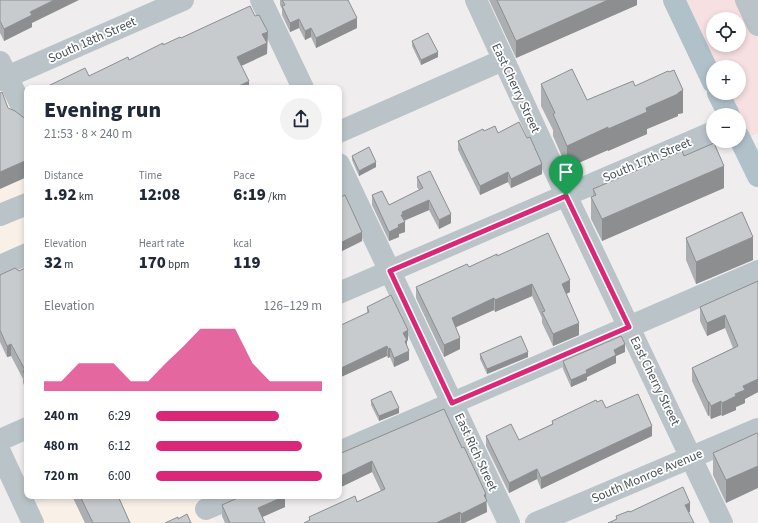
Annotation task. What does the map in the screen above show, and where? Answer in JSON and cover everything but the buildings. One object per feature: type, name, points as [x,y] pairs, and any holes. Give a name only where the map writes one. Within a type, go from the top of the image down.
[{"type":"main road","points":[[674,0],[706,67]]},
{"type":"main road","points":[[748,145],[758,176]]},
{"type":"street","name":"South 18th Street","points":[[2,73],[183,0]]},
{"type":"street","points":[[261,0],[302,85]]},
{"type":"street","name":"East Cherry Street","points":[[476,0],[566,196],[722,523]]},
{"type":"street","points":[[746,0],[758,25]]},
{"type":"street","points":[[342,131],[503,60]]},
{"type":"street","points":[[2,73],[24,112]]},
{"type":"street","name":"South 17th Street","points":[[342,292],[706,135]]},
{"type":"street","name":"East Rich Street","points":[[342,170],[509,523]]},
{"type":"street","points":[[0,215],[24,205]]},
{"type":"street","points":[[0,266],[24,255]]},
{"type":"street","points":[[342,451],[758,271]]},
{"type":"street","name":"South Monroe Avenue","points":[[536,523],[758,428]]},
{"type":"street","points":[[0,440],[24,429]]},
{"type":"street","points":[[0,452],[30,522]]},
{"type":"street","points":[[206,509],[229,499]]},
{"type":"shaded area","points":[[673,0],[758,0],[758,133],[746,139],[746,108],[732,108],[725,100],[746,100],[746,60],[709,60]]},
{"type":"shaded area","points":[[0,61],[24,111],[24,274],[0,286]]},
{"type":"shaded area","points":[[48,499],[205,499],[216,523],[31,523],[24,509]]},
{"type":"route","points":[[566,196],[629,327],[452,403],[390,271],[566,196]]}]
